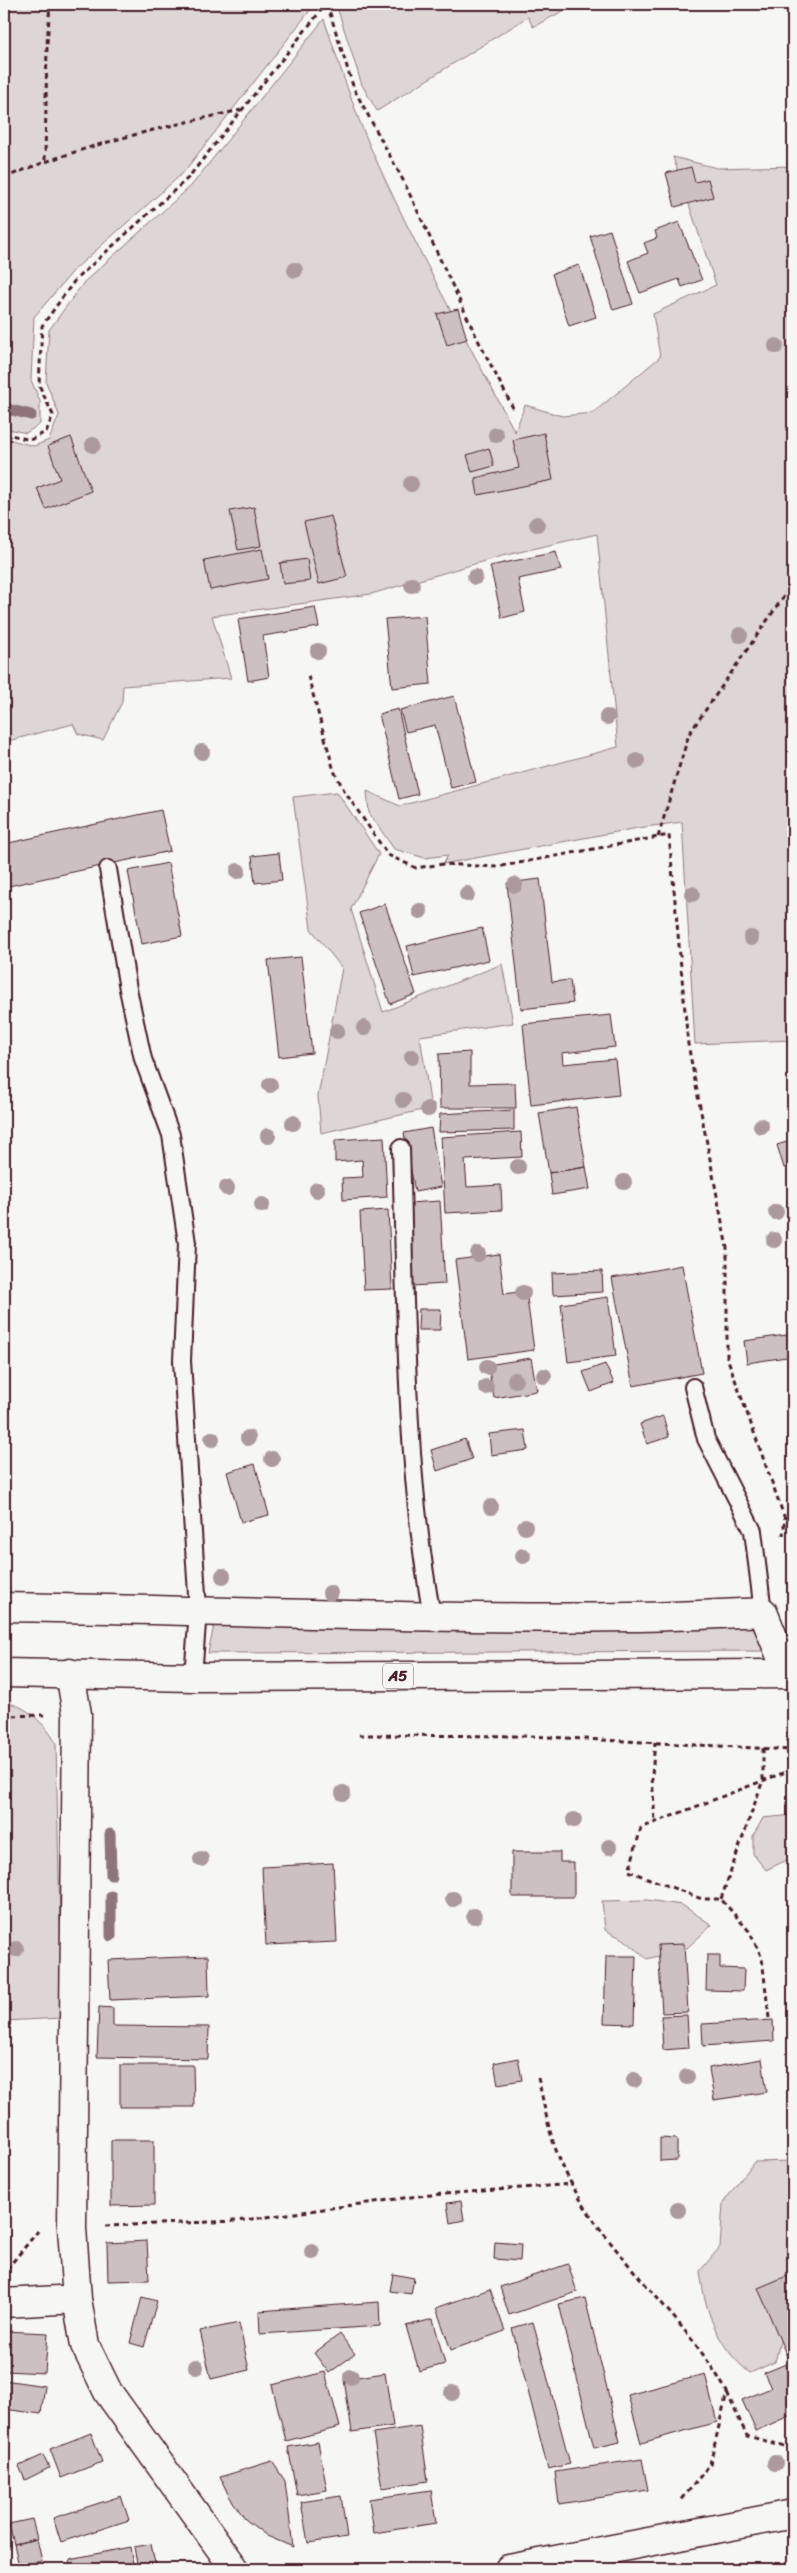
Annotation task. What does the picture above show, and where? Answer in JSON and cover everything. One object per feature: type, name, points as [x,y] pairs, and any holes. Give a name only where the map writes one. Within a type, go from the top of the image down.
[{"type":"main road","points":[[4,1607],[432,1616],[630,1617],[763,1612],[791,1674]]},
{"type":"main road","name":"A5","points":[[4,1673],[70,1673],[192,1678],[791,1674]]},
{"type":"main road","points":[[70,1673],[77,1714],[72,2228],[77,2299],[85,2345],[108,2392],[235,2569]]},
{"type":"main road","points":[[4,2303],[77,2299]]},
{"type":"main road","points":[[509,2569],[793,2514]]},
{"type":"lane","points":[[108,869],[128,989],[143,1059],[172,1135],[187,1243],[182,1361],[198,1610],[192,1678]]},
{"type":"lane","points":[[401,1148],[410,1446],[419,1536],[432,1616]]},
{"type":"lane","points":[[693,1387],[706,1439],[753,1531],[763,1612]]},
{"type":"path","points":[[45,161],[47,44],[50,4]]},
{"type":"path","points":[[4,433],[30,440],[46,432],[53,415],[39,386],[42,326],[75,280],[188,178],[327,4]]},
{"type":"path","points":[[327,4],[354,89],[404,182],[477,338],[513,408]]},
{"type":"path","points":[[4,178],[45,161],[119,137],[242,110]]},
{"type":"path","points":[[658,837],[690,734],[793,583]]},
{"type":"path","points":[[308,676],[334,771],[345,792],[388,854],[416,868],[443,864],[497,867],[669,835],[688,1044],[726,1248],[727,1357],[785,1519],[783,1538]]},
{"type":"path","points":[[785,1519],[793,1511]]},
{"type":"path","points":[[4,1716],[77,1714]]},
{"type":"path","points":[[359,1735],[528,1736],[793,1750]]},
{"type":"path","points":[[654,1742],[652,1775],[655,1822]]},
{"type":"path","points":[[721,1899],[763,1780],[764,1748]]},
{"type":"path","points":[[769,2018],[762,1958],[749,1931],[721,1899],[702,1899],[629,1871],[641,1828],[793,1769]]},
{"type":"path","points":[[538,2078],[558,2155],[573,2184],[604,2234],[710,2361],[747,2436],[793,2448]]},
{"type":"path","points":[[72,2228],[237,2221],[418,2196],[573,2184]]},
{"type":"path","points":[[679,2503],[710,2464],[726,2392]]},
{"type":"shaded area","points":[[4,4],[315,4],[183,173],[75,269],[34,317],[31,380],[40,401],[40,424],[26,433],[4,428]]},
{"type":"shaded area","points":[[336,4],[576,4],[533,27],[528,17],[377,111],[362,85]]},
{"type":"shaded area","points":[[324,19],[346,85],[388,187],[441,293],[515,432],[525,405],[562,416],[593,413],[660,357],[653,314],[716,285],[673,157],[717,168],[793,166],[793,1040],[695,1044],[682,822],[638,828],[443,864],[448,855],[425,858],[394,849],[369,813],[367,791],[400,806],[618,747],[597,534],[502,556],[371,594],[212,616],[231,678],[123,686],[122,702],[103,740],[78,734],[73,724],[4,742],[4,438],[34,446],[49,440],[59,415],[46,382],[49,330],[84,282],[191,186]]},
{"type":"shaded area","points":[[337,792],[379,854],[351,909],[383,1012],[502,964],[513,1023],[420,1036],[431,1108],[321,1133],[318,1096],[342,968],[311,929],[293,797]]},
{"type":"shaded area","points":[[215,1621],[774,1624],[782,1651],[208,1653]]},
{"type":"shaded area","points":[[4,1703],[20,1707],[34,1716],[47,1729],[56,1743],[62,2018],[4,2021]]},
{"type":"shaded area","points":[[793,1815],[793,1857],[766,1870],[753,1854],[753,1836],[763,1818]]},
{"type":"shaded area","points":[[647,1900],[682,1905],[712,1925],[687,1948],[647,1959],[625,1940],[605,1930],[602,1901]]},
{"type":"shaded area","points":[[793,2161],[793,2307],[788,2309],[775,2362],[750,2373],[729,2352],[714,2327],[705,2300],[700,2271],[720,2247],[723,2203],[754,2162]]},
{"type":"building","points":[[691,167],[695,182],[708,179],[713,197],[675,207],[666,173]]},
{"type":"building","points":[[679,222],[702,280],[682,287],[679,279],[640,293],[628,261],[648,253],[644,243],[657,238],[655,231]]},
{"type":"building","points":[[610,230],[633,304],[613,310],[590,236]]},
{"type":"building","points":[[579,265],[596,317],[569,326],[552,274]]},
{"type":"building","points":[[458,309],[467,339],[447,345],[437,314]]},
{"type":"building","points":[[544,433],[553,480],[478,495],[475,478],[519,468],[513,440]]},
{"type":"building","points":[[71,437],[91,491],[46,509],[37,488],[60,479],[48,446]]},
{"type":"building","points":[[489,448],[494,466],[472,472],[467,455]]},
{"type":"building","points":[[254,507],[261,546],[238,550],[230,511]]},
{"type":"building","points":[[331,516],[347,577],[319,584],[304,522]]},
{"type":"building","points":[[262,549],[268,579],[210,590],[204,560]]},
{"type":"building","points":[[556,552],[561,570],[518,579],[525,612],[502,618],[490,566]]},
{"type":"building","points":[[307,559],[310,581],[283,584],[280,563]]},
{"type":"building","points":[[315,607],[319,627],[263,636],[269,677],[248,681],[238,619]]},
{"type":"building","points":[[425,616],[431,684],[392,688],[385,619]]},
{"type":"building","points":[[454,696],[476,782],[451,788],[435,725],[406,732],[400,710]]},
{"type":"building","points":[[398,709],[418,794],[399,799],[379,714]]},
{"type":"building","points":[[161,810],[170,851],[4,887],[4,844]]},
{"type":"building","points":[[279,853],[282,880],[255,883],[252,856]]},
{"type":"building","points":[[168,863],[182,936],[142,944],[128,871]]},
{"type":"building","points":[[540,879],[552,982],[570,980],[573,1003],[521,1009],[507,883]]},
{"type":"building","points":[[385,904],[416,994],[390,1004],[359,913]]},
{"type":"building","points":[[482,928],[489,960],[414,977],[407,946]]},
{"type":"building","points":[[301,957],[312,1053],[279,1057],[268,960]]},
{"type":"building","points":[[611,1015],[615,1047],[562,1053],[563,1064],[615,1059],[619,1095],[531,1105],[523,1024]]},
{"type":"building","points":[[470,1052],[470,1084],[515,1083],[516,1108],[440,1108],[439,1054]]},
{"type":"building","points":[[576,1107],[586,1167],[549,1173],[539,1113]]},
{"type":"building","points":[[514,1110],[514,1130],[439,1132],[440,1114]]},
{"type":"building","points":[[431,1128],[441,1187],[415,1192],[404,1133]]},
{"type":"building","points":[[521,1132],[522,1157],[465,1160],[467,1187],[501,1185],[502,1210],[445,1213],[441,1137]]},
{"type":"building","points":[[384,1137],[387,1197],[343,1200],[342,1178],[363,1177],[362,1160],[335,1162],[335,1140]]},
{"type":"building","points":[[793,1140],[793,1165],[784,1168],[777,1145]]},
{"type":"building","points":[[586,1167],[590,1189],[552,1195],[549,1173]]},
{"type":"building","points":[[440,1201],[445,1284],[412,1286],[408,1203]]},
{"type":"building","points":[[388,1210],[392,1289],[364,1290],[360,1212]]},
{"type":"building","points":[[499,1254],[504,1294],[526,1291],[534,1350],[468,1359],[455,1260]]},
{"type":"building","points":[[682,1265],[702,1373],[633,1386],[612,1278]]},
{"type":"building","points":[[602,1271],[603,1292],[553,1295],[552,1273]]},
{"type":"building","points":[[608,1297],[616,1356],[568,1362],[561,1304]]},
{"type":"building","points":[[419,1309],[441,1309],[440,1330],[418,1330]]},
{"type":"building","points":[[793,1334],[793,1356],[747,1363],[744,1341]]},
{"type":"building","points":[[531,1358],[537,1391],[494,1398],[488,1365]]},
{"type":"building","points":[[605,1364],[614,1383],[591,1392],[583,1372]]},
{"type":"building","points":[[663,1416],[669,1437],[647,1444],[640,1424]]},
{"type":"building","points":[[525,1430],[528,1450],[491,1455],[489,1434]]},
{"type":"building","points":[[465,1439],[472,1459],[437,1471],[431,1450]]},
{"type":"building","points":[[255,1464],[269,1515],[241,1522],[227,1472]]},
{"type":"building","points":[[512,1852],[560,1852],[560,1862],[574,1862],[574,1897],[512,1897]]},
{"type":"building","points":[[333,1863],[337,1942],[266,1945],[262,1867]]},
{"type":"building","points":[[684,1944],[688,2012],[662,2013],[658,1945]]},
{"type":"building","points":[[707,1955],[720,1955],[720,1968],[744,1969],[743,1991],[706,1990]]},
{"type":"building","points":[[208,1956],[209,1996],[110,2000],[108,1960]]},
{"type":"building","points":[[606,1956],[636,1956],[634,2024],[604,2023]]},
{"type":"building","points":[[99,2007],[113,2008],[113,2026],[209,2027],[208,2059],[97,2057]]},
{"type":"building","points":[[687,2015],[689,2048],[663,2050],[661,2016]]},
{"type":"building","points":[[773,2020],[774,2041],[703,2046],[702,2024]]},
{"type":"building","points":[[518,2058],[522,2080],[498,2084],[494,2063]]},
{"type":"building","points":[[762,2059],[767,2092],[714,2100],[709,2068]]},
{"type":"building","points":[[120,2065],[193,2065],[194,2107],[120,2107]]},
{"type":"building","points":[[660,2138],[677,2139],[677,2160],[660,2161]]},
{"type":"building","points":[[111,2140],[154,2140],[154,2205],[111,2206]]},
{"type":"building","points":[[461,2201],[464,2220],[450,2223],[447,2203]]},
{"type":"building","points":[[147,2241],[149,2280],[108,2281],[107,2243]]},
{"type":"building","points":[[495,2242],[521,2244],[520,2261],[494,2259]]},
{"type":"building","points":[[568,2264],[577,2292],[509,2315],[500,2287]]},
{"type":"building","points":[[393,2274],[414,2278],[411,2294],[390,2291]]},
{"type":"building","points":[[787,2276],[793,2292],[793,2357],[788,2359],[758,2288]]},
{"type":"building","points":[[490,2289],[505,2331],[451,2350],[436,2308]]},
{"type":"building","points":[[142,2297],[157,2301],[144,2347],[130,2343]]},
{"type":"building","points":[[585,2298],[620,2442],[594,2448],[559,2304]]},
{"type":"building","points":[[379,2302],[380,2326],[260,2334],[259,2311]]},
{"type":"building","points":[[433,2319],[445,2364],[419,2371],[406,2326]]},
{"type":"building","points":[[533,2322],[570,2464],[548,2469],[512,2328]]},
{"type":"building","points":[[239,2323],[249,2370],[211,2379],[200,2331]]},
{"type":"building","points":[[4,2331],[48,2333],[45,2373],[4,2371]]},
{"type":"building","points":[[340,2334],[355,2354],[329,2373],[314,2353]]},
{"type":"building","points":[[786,2364],[793,2382],[793,2414],[756,2431],[742,2400],[771,2388],[764,2373]]},
{"type":"building","points":[[325,2372],[340,2427],[286,2441],[272,2385]]},
{"type":"building","points":[[385,2373],[393,2426],[352,2432],[344,2379]]},
{"type":"building","points":[[705,2374],[717,2422],[641,2443],[628,2395]]},
{"type":"building","points":[[4,2380],[45,2386],[41,2414],[4,2409]]},
{"type":"building","points":[[420,2426],[428,2481],[382,2488],[373,2433]]},
{"type":"building","points":[[91,2433],[102,2462],[61,2478],[50,2449]]},
{"type":"building","points":[[318,2442],[327,2490],[297,2495],[288,2447]]},
{"type":"building","points":[[43,2455],[49,2468],[25,2480],[19,2466]]},
{"type":"building","points":[[642,2459],[648,2490],[559,2504],[555,2472]]},
{"type":"building","points":[[272,2461],[285,2481],[293,2547],[267,2536],[245,2519],[229,2496],[220,2477]]},
{"type":"building","points":[[431,2490],[436,2523],[374,2533],[369,2499]]},
{"type":"building","points":[[121,2496],[129,2520],[61,2542],[53,2518]]},
{"type":"building","points":[[341,2496],[347,2537],[308,2543],[301,2502]]},
{"type":"building","points":[[32,2519],[37,2539],[14,2544],[9,2524]]},
{"type":"building","points":[[37,2539],[42,2561],[19,2566],[14,2544]]},
{"type":"building","points":[[151,2544],[156,2569],[138,2569],[134,2547]]},
{"type":"building","points":[[130,2547],[134,2569],[72,2569],[70,2559]]},
{"type":"building","points":[[793,2562],[793,2569],[759,2569],[759,2567]]},
{"type":"waterway","points":[[4,408],[31,415]]},
{"type":"waterway","points":[[110,1834],[111,1875]]},
{"type":"waterway","points":[[111,1896],[111,1936]]}]
